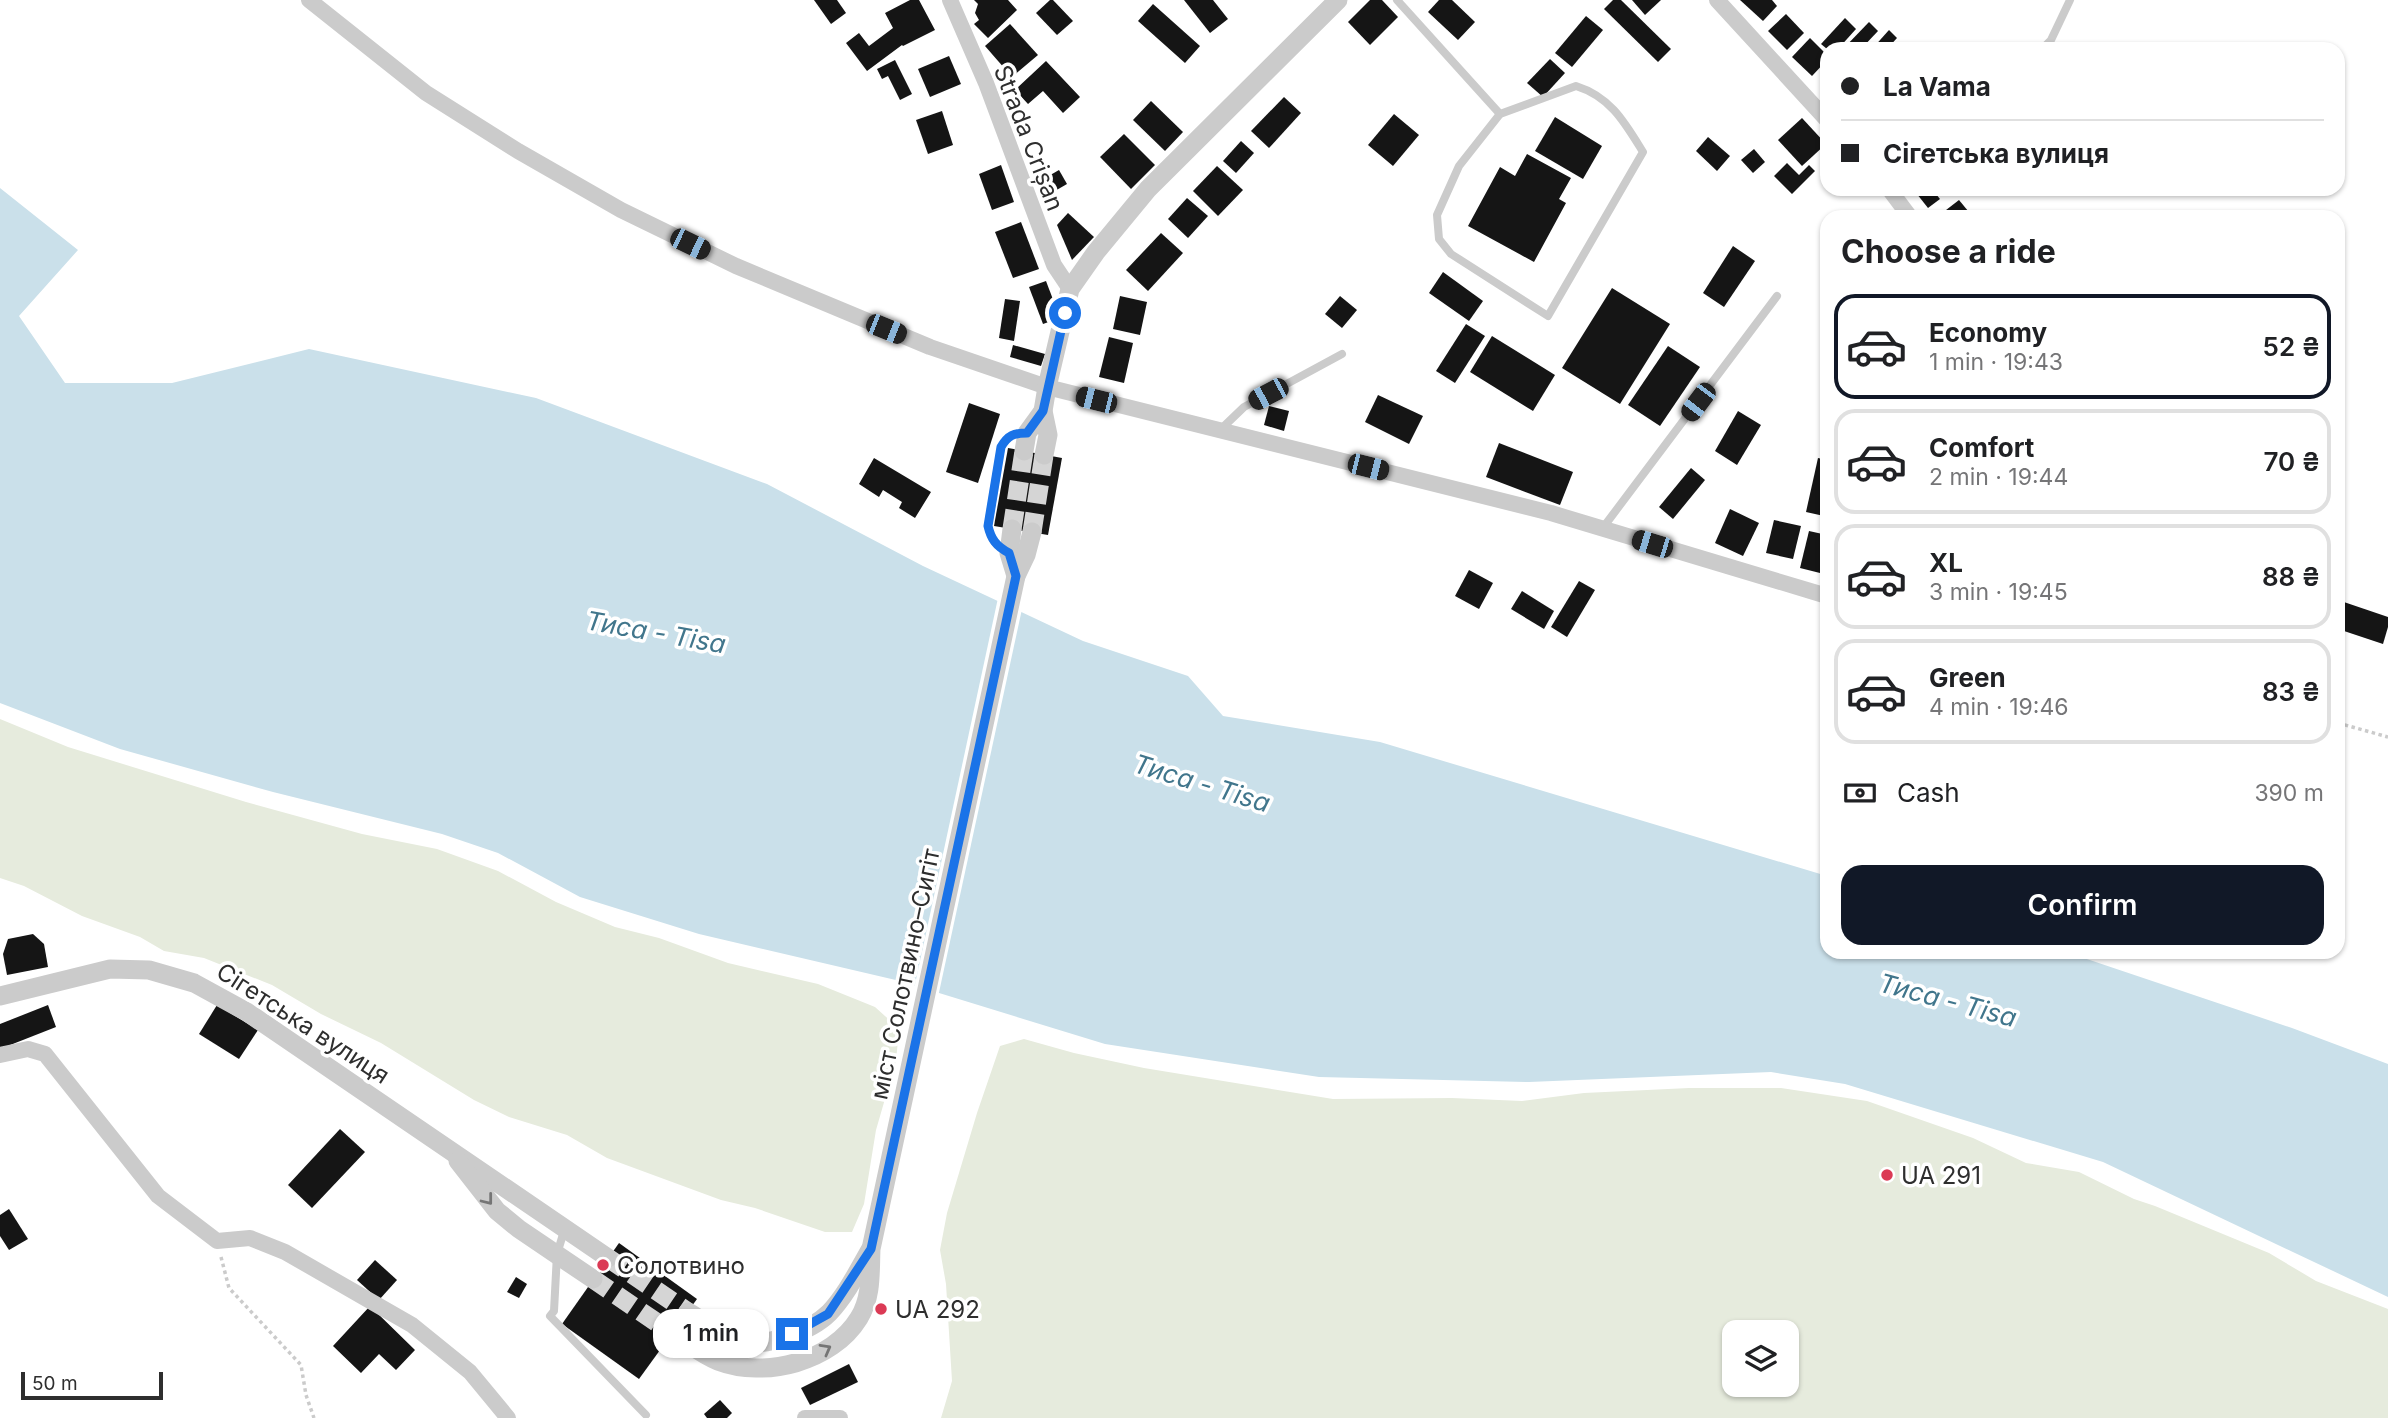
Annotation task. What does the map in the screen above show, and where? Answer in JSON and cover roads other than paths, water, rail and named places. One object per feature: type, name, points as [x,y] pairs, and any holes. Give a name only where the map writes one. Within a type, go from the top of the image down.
[{"type":"street","points":[[309,0],[426,93],[621,210],[736,267],[930,346],[1047,387],[1442,485],[1820,594]]},
{"type":"street","name":"Strada Crișan","points":[[950,0],[986,83],[1054,265],[1070,289]]},
{"type":"street","points":[[1026,442],[1043,411],[1070,289],[1148,189],[1338,0]]},
{"type":"street","points":[[1717,0],[1820,112]]},
{"type":"street","points":[[1043,411],[1048,435],[1044,455]]},
{"type":"street","points":[[1012,529],[1009,553],[1014,586]]},
{"type":"street","name":"міст Солотвино–Сигіт","points":[[872,1243],[1014,586],[1032,532]]},
{"type":"street","name":"Сігетська вулиця","points":[[0,996],[110,969],[149,970],[194,983],[247,1012],[608,1258]]},
{"type":"street","points":[[0,1055],[28,1049],[45,1055],[158,1196],[217,1241],[250,1238],[285,1252],[412,1325],[470,1372],[508,1418]]},
{"type":"street","name":"Сігетська вулиця","points":[[446,1146],[497,1212],[593,1279]]},
{"type":"street","points":[[688,1312],[742,1342],[774,1341],[828,1314],[872,1243]]},
{"type":"street","points":[[672,1333],[716,1361],[752,1368],[782,1366],[829,1348],[843,1338],[860,1317],[869,1292],[872,1243]]},
{"type":"street","points":[[805,1418],[840,1418]]},
{"type":"lane","points":[[1397,0],[1500,114]]},
{"type":"lane","points":[[2049,42],[2070,0]]},
{"type":"lane","points":[[1576,86],[1594,92],[1622,118],[1643,152],[1548,316],[1451,254],[1439,239],[1437,215],[1459,166],[1500,114],[1576,86]]},
{"type":"lane","points":[[1602,529],[1777,296]]},
{"type":"lane","points":[[1219,431],[1244,407],[1342,354]]},
{"type":"lane","points":[[1009,553],[999,548],[991,537],[988,526],[1001,447],[1007,438],[1016,433],[1026,442]]},
{"type":"lane","points":[[565,1228],[557,1254],[554,1311],[550,1316],[646,1415]]},
{"type":"lane","points":[[774,1341],[782,1366]]},
{"type":"water","name":"Тиса - Tisa","points":[[0,188],[78,250],[19,316],[65,383],[172,383],[309,349],[536,398],[767,484],[923,566],[1083,641],[1188,676],[1223,716],[1380,742],[1820,874],[1820,959],[2087,959],[2292,1028],[2388,1064],[2388,1297],[2103,1162],[1845,1084],[1771,1072],[1529,1082],[1319,1077],[1105,1044],[900,981],[699,934],[580,897],[498,853],[442,834],[273,792],[120,749],[0,703]]},
{"type":"tunnel","points":[[1012,529],[1024,451]]},
{"type":"tunnel","points":[[1032,532],[1044,455]]},
{"type":"tunnel","points":[[608,1258],[688,1312]]},
{"type":"tunnel","points":[[593,1279],[672,1333]]},
{"type":"place","name":"UA 291","points":[[1887,1175]]},
{"type":"place","name":"Солотвино","points":[[603,1265]]},
{"type":"place","name":"UA 292","points":[[881,1309]]}]
